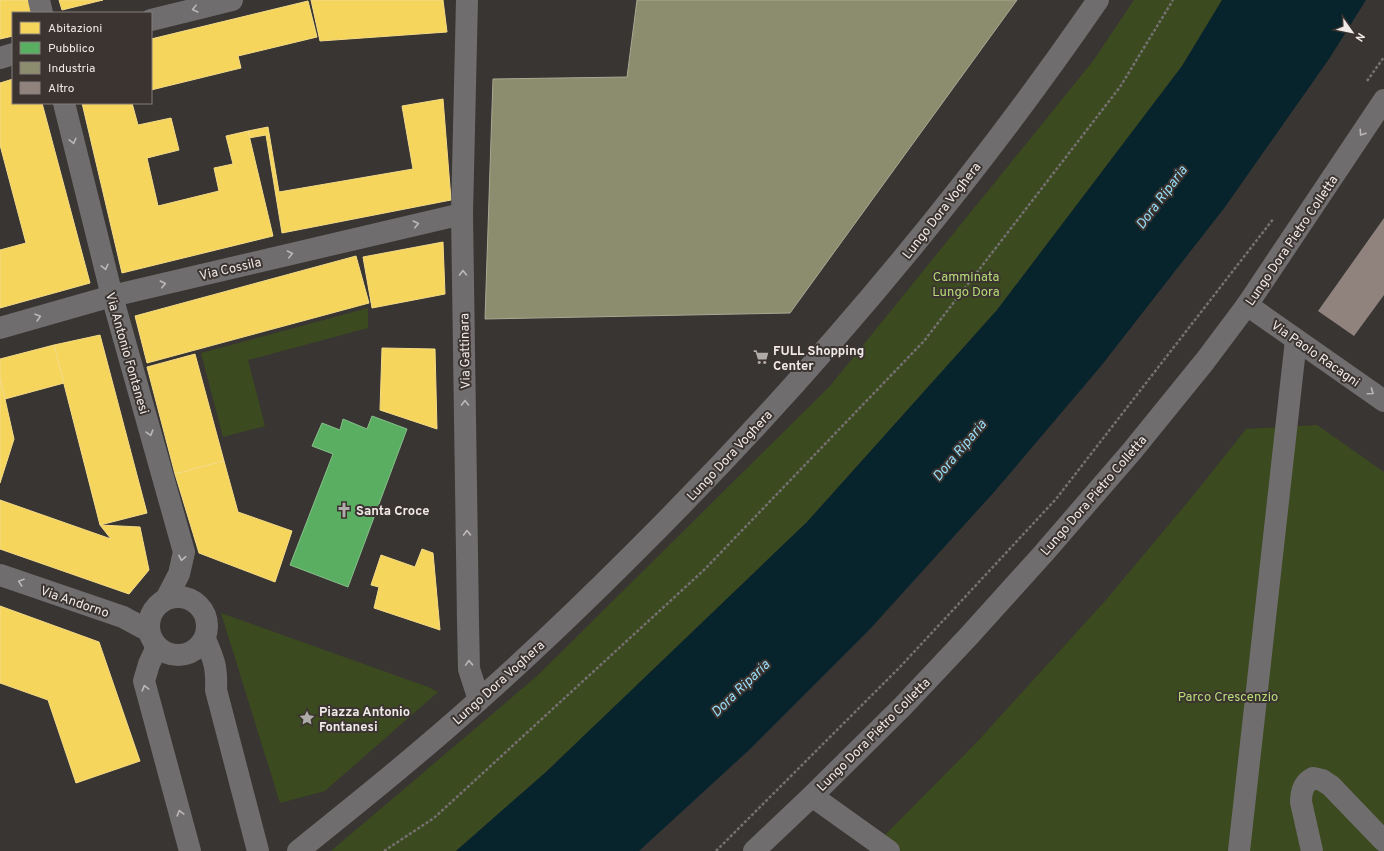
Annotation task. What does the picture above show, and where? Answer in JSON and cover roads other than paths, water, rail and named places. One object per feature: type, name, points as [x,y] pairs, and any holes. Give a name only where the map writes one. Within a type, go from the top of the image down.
[{"type":"street","points":[[39,0],[42,12]]},
{"type":"street","points":[[152,20],[232,0]]},
{"type":"street","name":"Via Gattinara","points":[[467,0],[462,214],[469,669],[479,700]]},
{"type":"street","name":"Lungo Dora Voghera","points":[[298,851],[400,768],[479,700],[576,610],[663,525],[740,444],[830,346],[934,220],[1018,111],[1098,0]]},
{"type":"street","points":[[0,58],[12,54]]},
{"type":"street","name":"Lungo Dora Pietro Colletta","points":[[754,851],[902,707],[968,637],[1043,554],[1161,415],[1205,361],[1247,305],[1384,100]]},
{"type":"street","name":"Via Antonio Fontanesi","points":[[64,104],[112,296],[184,552],[179,574],[166,599]]},
{"type":"street","name":"Via Cossila","points":[[0,328],[112,296],[462,214]]},
{"type":"street","name":"Via Paolo Racagni","points":[[1247,305],[1384,401]]},
{"type":"street","points":[[1239,851],[1296,340]]},
{"type":"street","name":"Via Andorno","points":[[0,575],[123,617],[153,639]]},
{"type":"street","points":[[153,639],[164,653],[173,656],[182,656],[198,646],[207,629],[207,619],[202,609],[195,602],[186,598],[176,597],[166,599],[157,605],[149,622],[153,639],[149,664],[144,681],[190,851]]},
{"type":"street","points":[[198,646],[215,663],[216,690],[258,851]]},
{"type":"street","points":[[1312,851],[1301,802],[1301,795],[1305,784],[1313,778],[1322,780],[1331,786],[1384,841]]},
{"type":"street","points":[[812,796],[888,851]]},
{"type":"water","name":"Dora Riparia","points":[[1222,0],[1366,0],[1329,59],[1225,207],[1101,366],[995,491],[870,629],[748,751],[639,851],[456,851],[546,772],[807,522],[997,310],[1182,66]]},
{"type":"place","name":"FULL Shopping Center","points":[[761,357]]},
{"type":"place","name":"Santa Croce","points":[[344,510]]},
{"type":"place","name":"Piazza Antonio Fontanesi","points":[[307,718]]},
{"type":"park label","name":"Camminata Lungo Dora","points":[[966,284]]},
{"type":"park label","name":"Parco Crescenzio","points":[[1228,696]]}]
